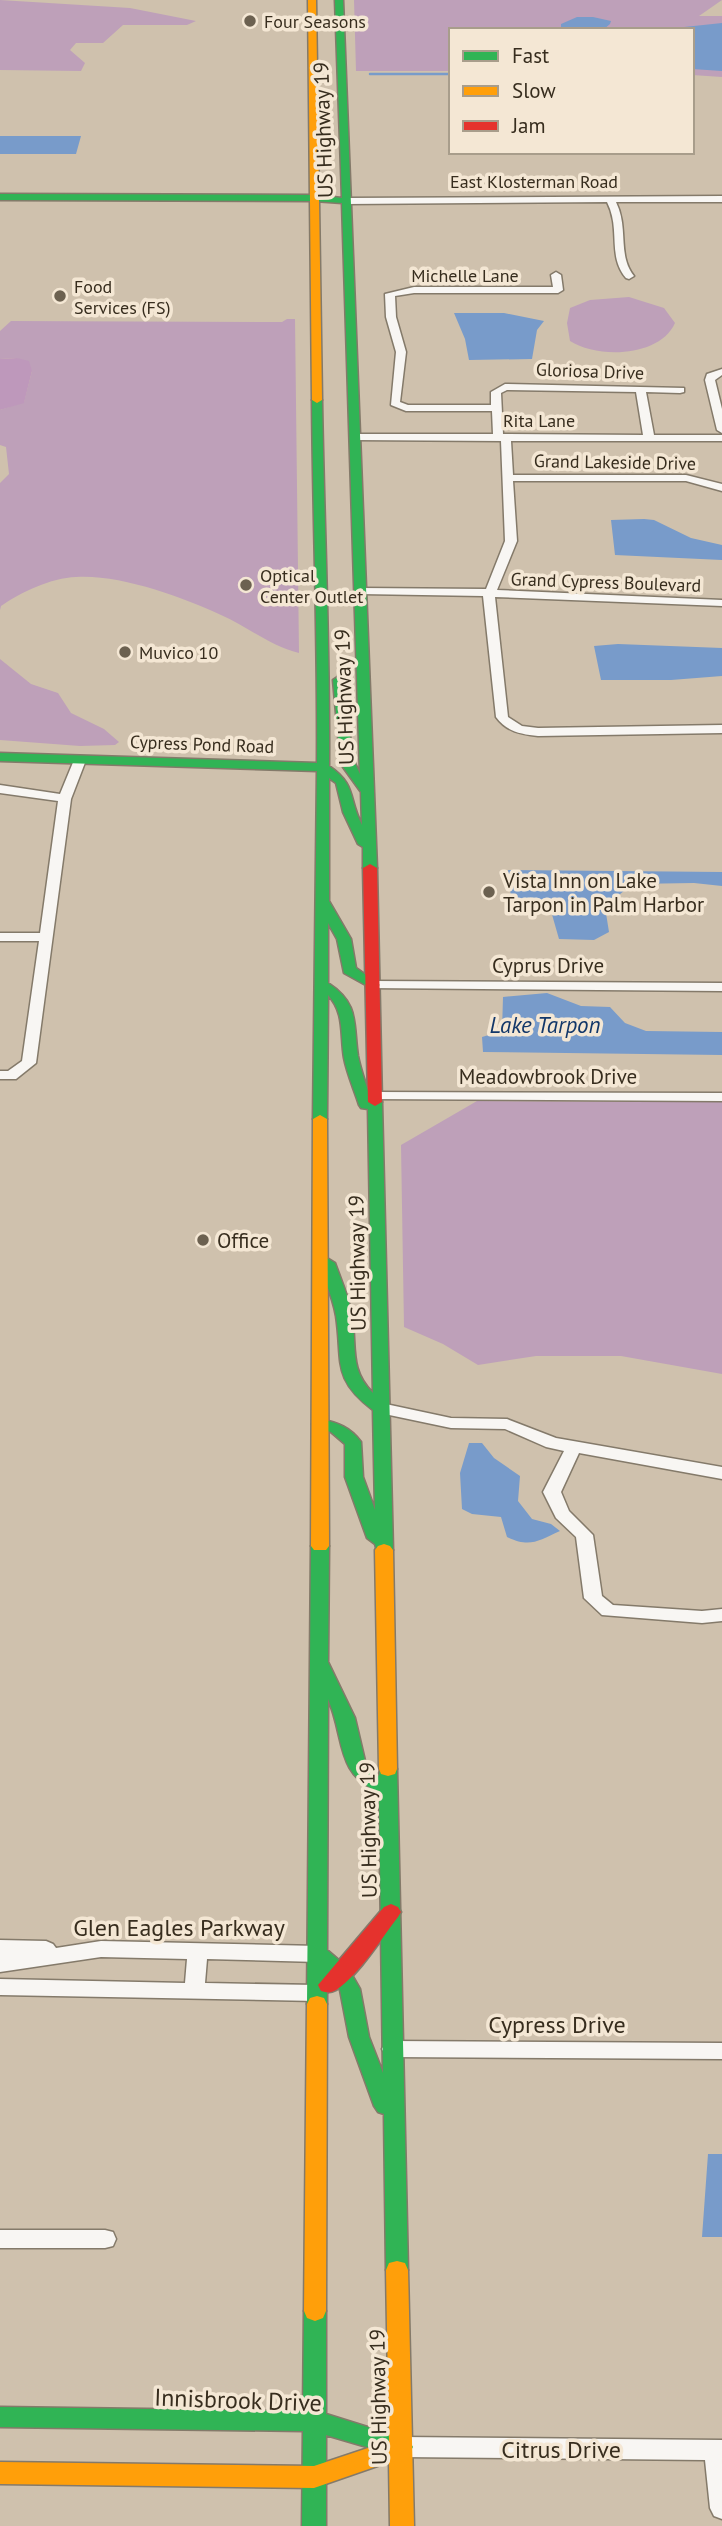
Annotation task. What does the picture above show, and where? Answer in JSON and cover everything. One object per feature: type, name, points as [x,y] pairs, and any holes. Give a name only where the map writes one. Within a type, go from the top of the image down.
[{"type":"main road","name":"US Highway 19","points":[[312,0],[317,443],[324,661],[318,1372],[317,1993]]},
{"type":"main road","points":[[323,0],[327,16],[341,34]]},
{"type":"main road","name":"US Highway 19","points":[[339,0],[358,497],[351,597],[365,676],[373,985],[402,2526]]},
{"type":"main road","points":[[314,61],[324,81],[326,93],[344,99]]},
{"type":"main road","name":"East Klosterman Road","points":[[0,197],[314,201]]},
{"type":"main road","name":"East Klosterman Road","points":[[0,203],[346,201]]},
{"type":"main road","points":[[317,340],[331,352],[336,423],[355,437]]},
{"type":"main road","points":[[317,443],[334,448]]},
{"type":"main road","points":[[339,465],[358,497]]},
{"type":"main road","points":[[319,542],[337,572]]},
{"type":"main road","points":[[320,601],[351,597]]},
{"type":"main road","points":[[346,630],[350,663],[365,676]]},
{"type":"main road","points":[[324,661],[339,680],[349,768],[368,793]]},
{"type":"main road","name":"Cypress Pond Road","points":[[0,757],[323,767]]},
{"type":"main road","points":[[323,767],[339,778],[346,788],[347,807],[369,853]]},
{"type":"main road","points":[[323,898],[344,943],[346,966],[351,973],[373,985]]},
{"type":"main road","points":[[322,985],[337,992],[348,1007],[351,1056],[375,1135]]},
{"type":"main road","points":[[320,1240],[345,1319],[348,1377],[353,1388],[381,1408]]},
{"type":"main road","points":[[320,1424],[337,1428],[353,1442],[354,1477],[384,1560]]},
{"type":"main road","points":[[319,1658],[348,1721],[352,1758],[372,1782],[388,1788]]},
{"type":"main road","points":[[314,2526],[317,1993],[341,1974],[391,1912]]},
{"type":"main road","points":[[318,1954],[341,1974],[353,1997],[359,2037],[394,2129]]},
{"type":"main road","name":"Innisbrook Drive","points":[[0,2417],[315,2421],[401,2447]]},
{"type":"main road","points":[[0,2473],[314,2477],[401,2447]]},
{"type":"street","points":[[610,199],[618,214],[621,229],[618,250],[620,264],[629,276]]},
{"type":"street","name":"East Klosterman Road","points":[[346,201],[722,199]]},
{"type":"street","name":"Michelle Lane","points":[[496,408],[399,407],[395,404],[401,352],[391,317],[390,294],[414,290],[558,290],[556,275]]},
{"type":"street","points":[[722,372],[711,376],[710,380],[722,430]]},
{"type":"street","name":"Gloriosa Drive","points":[[496,408],[498,389],[561,387],[680,390]]},
{"type":"street","points":[[641,391],[649,438]]},
{"type":"street","points":[[496,408],[502,438],[511,541],[489,595],[502,717],[513,728],[525,731],[722,729]]},
{"type":"street","name":"Rita Lane","points":[[355,437],[722,438]]},
{"type":"street","name":"Grand Lakeside Drive","points":[[506,478],[686,478],[712,483],[722,488]]},
{"type":"street","name":"Grand Cypress Boulevard","points":[[351,597],[489,595],[722,603]]},
{"type":"street","points":[[0,1075],[11,1076],[29,1063],[44,937],[65,799],[80,760]]},
{"type":"street","points":[[0,789],[65,799]]},
{"type":"street","points":[[0,937],[44,937]]},
{"type":"street","name":"Cyprus Drive","points":[[373,985],[722,987]]},
{"type":"street","name":"Meadowbrook Drive","points":[[375,1096],[722,1097]]},
{"type":"street","points":[[381,1408],[451,1423],[507,1424],[552,1443],[722,1473]]},
{"type":"street","points":[[574,1447],[552,1492],[562,1514],[584,1535],[593,1598],[608,1611],[702,1617],[722,1615]]},
{"type":"street","points":[[0,1948],[101,1949]]},
{"type":"street","name":"Glen Eagles Parkway","points":[[0,1964],[101,1949],[318,1954]]},
{"type":"street","points":[[194,1992],[198,1952]]},
{"type":"street","points":[[0,1973],[90,1989]]},
{"type":"street","points":[[0,1987],[317,1993]]},
{"type":"street","name":"Cypress Drive","points":[[392,2049],[722,2051]]},
{"type":"street","points":[[0,2239],[105,2239]]},
{"type":"street","name":"Citrus Drive","points":[[401,2447],[719,2450]]},
{"type":"street","points":[[719,2450],[722,2508]]},
{"type":"shaded area","points":[[0,0],[130,8],[196,21],[187,25],[123,25],[103,43],[76,43],[70,50],[85,63],[81,71],[0,70]]},
{"type":"shaded area","points":[[354,0],[722,0],[699,16],[722,16],[722,77],[694,75],[694,28],[449,28],[449,71],[356,71]]},
{"type":"shaded area","points":[[629,297],[664,308],[675,323],[667,334],[656,343],[627,352],[596,351],[570,341],[567,323],[570,308],[590,300]]},
{"type":"shaded area","points":[[295,319],[299,653],[278,646],[206,608],[150,588],[111,579],[76,577],[57,580],[18,596],[1,606],[0,610],[0,483],[9,474],[6,447],[0,445],[0,410],[24,402],[32,371],[17,358],[0,359],[0,331],[11,321],[282,322]]},
{"type":"shaded area","points":[[17,358],[29,361],[32,371],[24,403],[0,410],[0,359]]},
{"type":"shaded area","points":[[0,659],[31,684],[58,693],[71,713],[104,729],[119,742],[115,745],[80,746],[0,740]]},
{"type":"shaded area","points":[[477,1101],[722,1102],[722,1374],[621,1356],[536,1356],[478,1365],[443,1344],[404,1327],[401,1145]]},
{"type":"water","points":[[577,17],[611,21],[605,28],[561,28],[561,24]]},
{"type":"water","points":[[722,23],[722,71],[694,69],[694,28],[675,28]]},
{"type":"water","points":[[0,136],[81,136],[76,154],[0,154]]},
{"type":"water","points":[[454,313],[504,313],[544,321],[537,330],[532,359],[469,360],[465,339]]},
{"type":"water","points":[[611,520],[654,520],[691,538],[722,545],[722,560],[615,555]]},
{"type":"water","points":[[618,644],[722,648],[722,676],[671,680],[601,680],[594,646]]},
{"type":"water","points":[[508,870],[722,872],[722,886],[694,883],[632,884],[605,907],[609,932],[594,940],[559,939],[551,911],[525,899],[511,898]]},
{"type":"water","name":"Lake Tarpon","points":[[547,993],[581,1006],[610,1007],[625,1023],[646,1031],[722,1032],[722,1055],[483,1052],[482,1037],[502,1031],[503,997]]},
{"type":"water","points":[[469,1443],[482,1443],[494,1458],[520,1476],[518,1501],[532,1519],[551,1524],[560,1531],[534,1542],[522,1542],[507,1537],[501,1517],[472,1514],[462,1509],[460,1473]]},
{"type":"water","points":[[708,2154],[722,2154],[722,2237],[702,2237]]},
{"type":"waterway","points":[[370,74],[449,74]]},
{"type":"traffic: fast","points":[[339,0],[370,868]]},
{"type":"traffic: fast","points":[[0,197],[314,198],[346,201]]},
{"type":"traffic: fast","points":[[317,400],[320,601],[324,661],[320,1119]]},
{"type":"traffic: fast","points":[[339,680],[346,757],[349,767],[366,790]]},
{"type":"traffic: fast","points":[[0,757],[323,767]]},
{"type":"traffic: fast","points":[[326,769],[342,782],[349,812],[365,844]]},
{"type":"traffic: fast","points":[[325,904],[344,939],[349,970],[373,985]]},
{"type":"traffic: fast","points":[[322,985],[333,992],[345,1008],[351,1057],[366,1105]]},
{"type":"traffic: fast","points":[[375,1102],[384,1550]]},
{"type":"traffic: fast","points":[[327,1263],[343,1309],[351,1377],[366,1397],[381,1408]]},
{"type":"traffic: fast","points":[[320,1424],[337,1428],[353,1442],[354,1477],[376,1538]]},
{"type":"traffic: fast","points":[[317,2004],[320,1546]]},
{"type":"traffic: fast","points":[[323,1667],[346,1718],[357,1768],[373,1782],[388,1788]]},
{"type":"traffic: fast","points":[[388,1769],[397,2270]]},
{"type":"traffic: fast","points":[[318,1954],[341,1974],[350,1989],[359,2037],[385,2106]]},
{"type":"traffic: fast","points":[[314,2526],[315,2311]]},
{"type":"traffic: fast","points":[[0,2417],[315,2421],[401,2447]]},
{"type":"traffic: slow","points":[[312,0],[317,400]]},
{"type":"traffic: slow","points":[[320,1119],[320,1546]]},
{"type":"traffic: slow","points":[[384,1550],[388,1769]]},
{"type":"traffic: slow","points":[[315,2311],[317,2004]]},
{"type":"traffic: slow","points":[[397,2270],[402,2526]]},
{"type":"traffic: slow","points":[[0,2473],[314,2477],[401,2447]]},
{"type":"traffic: jam","points":[[370,868],[375,1102]]},
{"type":"traffic: jam","points":[[328,1985],[341,1974],[391,1912]]},
{"type":"place","name":"Four Seasons","points":[[250,21]]},
{"type":"place","name":"Food Services (FS)","points":[[60,296]]},
{"type":"place","name":"Optical Center Outlet","points":[[246,585]]},
{"type":"place","name":"Muvico 10","points":[[125,652]]},
{"type":"place","name":"Vista Inn on Lake Tarpon in Palm Harbor","points":[[489,892]]},
{"type":"place","name":"Office","points":[[203,1240]]}]
